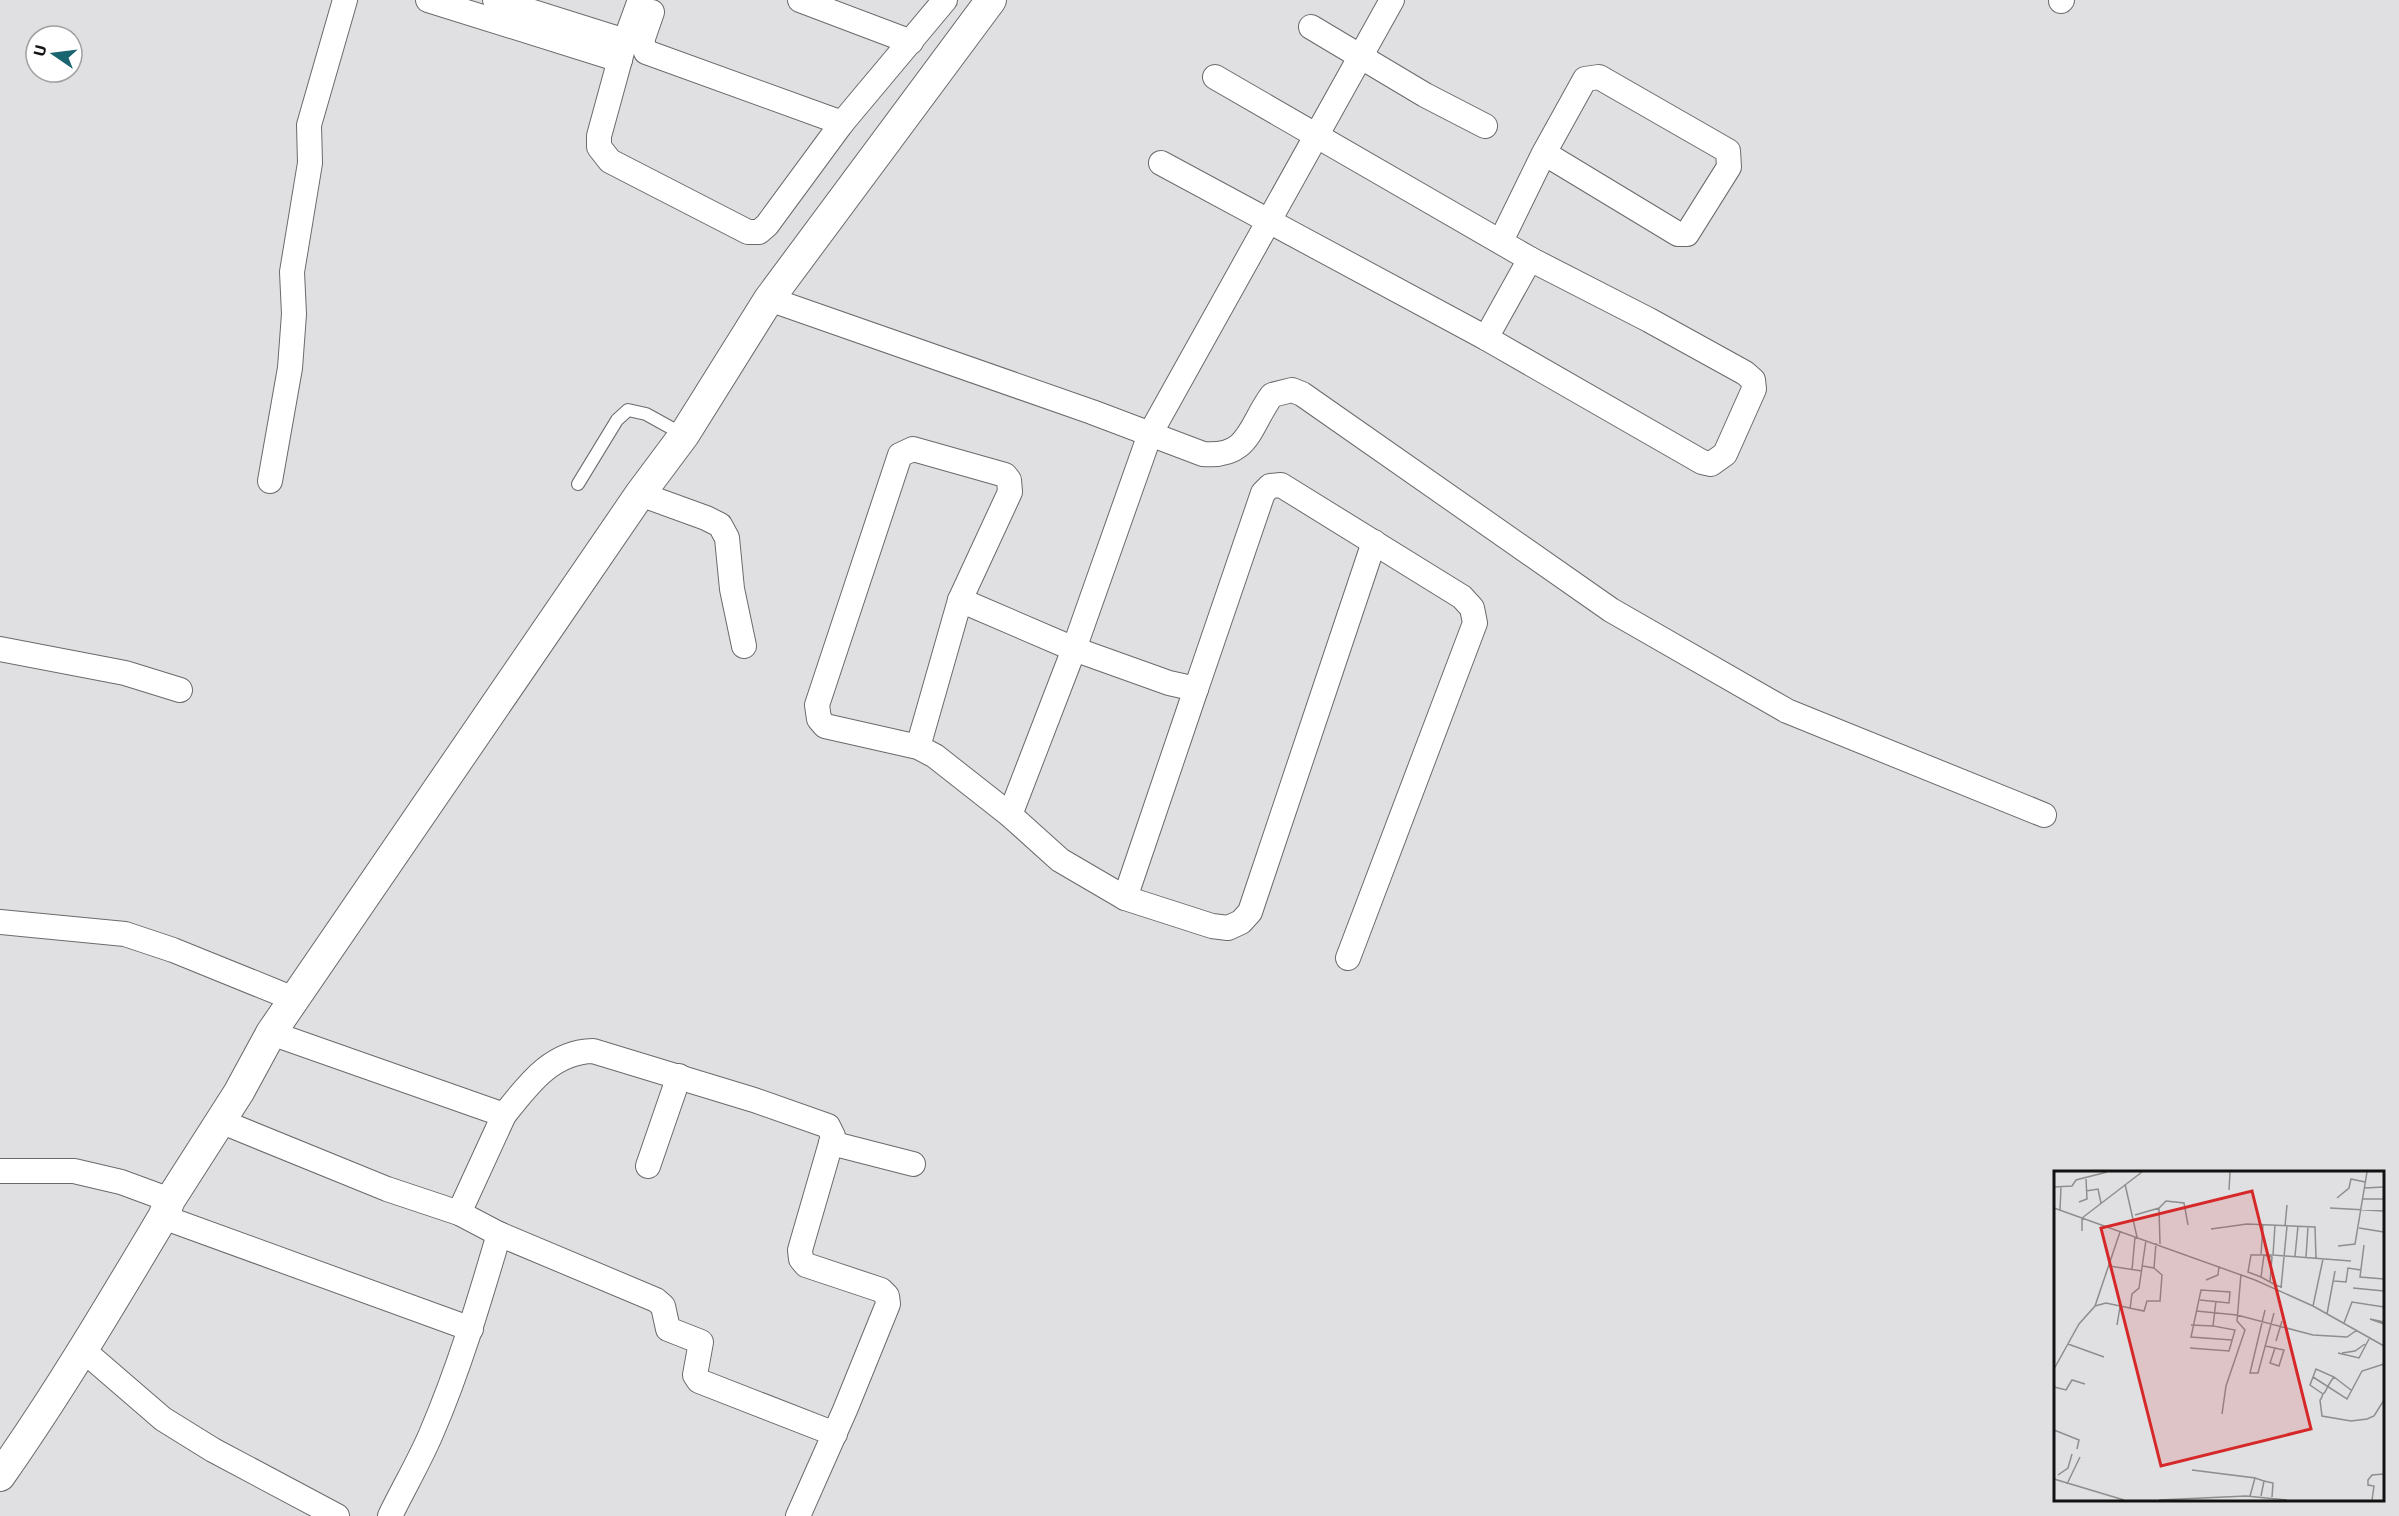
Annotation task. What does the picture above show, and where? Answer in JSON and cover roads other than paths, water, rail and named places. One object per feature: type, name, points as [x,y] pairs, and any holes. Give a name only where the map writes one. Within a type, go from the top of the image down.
[{"type":"street","points":[[270,481],[290,368],[294,314],[292,272],[310,164],[309,125],[345,0]]},
{"type":"street","points":[[428,0],[623,51]]},
{"type":"street","points":[[495,0],[623,51]]},
{"type":"street","points":[[640,0],[599,136],[603,155],[610,161],[748,232],[759,232],[767,225],[842,123],[945,0]]},
{"type":"street","points":[[657,0],[642,41],[646,52],[842,123]]},
{"type":"street","points":[[800,0],[912,42]]},
{"type":"street","points":[[4,1469],[35,1427],[271,1033],[640,494],[684,435],[769,299],[991,0]]},
{"type":"street","points":[[1010,815],[1074,649],[1150,434],[1392,0]]},
{"type":"street","points":[[1311,27],[1425,95],[1485,126]]},
{"type":"street","points":[[1501,241],[1544,153],[1585,79],[1591,76],[1599,77],[1728,151],[1730,158],[1729,167],[1687,234],[1678,234],[1544,153]]},
{"type":"street","points":[[1161,163],[1486,338],[1702,462],[1711,464],[1725,454],[1755,389],[1753,380],[1649,320],[1530,259],[1215,77]]},
{"type":"street","points":[[1486,338],[1530,259]]},
{"type":"street","points":[[769,299],[1203,454],[1222,456],[1234,451],[1245,441],[1272,395],[1292,390],[1302,393],[1611,610],[1786,711],[2044,815]]},
{"type":"street","points":[[918,747],[960,600],[1010,492],[1009,480],[1005,475],[922,450],[906,451],[900,455],[817,705],[819,718],[825,726],[918,747],[935,756],[1010,815],[1060,860],[1125,898],[1212,926],[1228,928],[1241,922],[1250,912],[1374,542]]},
{"type":"street","points":[[1125,898],[1258,505],[1263,493],[1270,486],[1281,485],[1462,597],[1472,608],[1475,622],[1348,958]]},
{"type":"street","points":[[640,494],[720,525],[727,537],[732,590],[744,646]]},
{"type":"street","points":[[960,600],[1074,649],[1169,683],[1196,689]]},
{"type":"street","points":[[0,648],[125,673],[180,690]]},
{"type":"street","points":[[0,922],[125,934],[173,950],[294,999]]},
{"type":"street","points":[[271,1033],[504,1114]]},
{"type":"street","points":[[459,1214],[504,1114],[534,1078],[550,1064],[577,1051],[593,1051],[679,1076],[828,1126],[833,1136],[800,1250],[801,1259],[806,1265],[881,1290],[887,1296],[888,1304],[835,1434],[798,1516]]},
{"type":"street","points":[[648,1166],[679,1076]]},
{"type":"street","points":[[220,1121],[387,1189],[459,1214],[499,1234],[660,1303],[668,1329],[701,1342],[695,1375],[699,1382],[835,1434]]},
{"type":"street","points":[[831,1143],[913,1164]]},
{"type":"street","points":[[0,1171],[74,1171],[121,1182],[167,1208],[471,1329]]},
{"type":"street","points":[[390,1516],[430,1436],[471,1329],[499,1234]]},
{"type":"street","points":[[82,1350],[163,1419],[213,1450],[337,1516]]},
{"type":"lane","points":[[578,484],[617,420],[628,410],[646,414],[684,435]]}]
